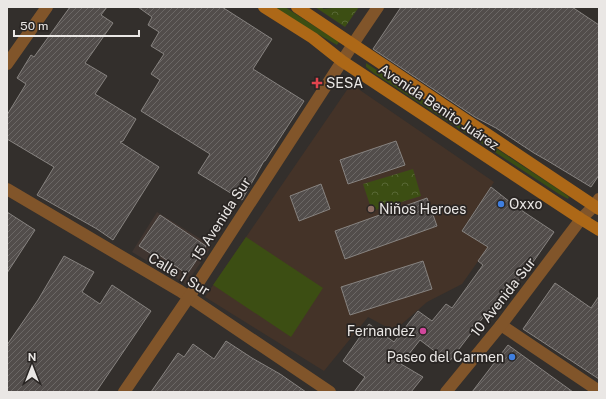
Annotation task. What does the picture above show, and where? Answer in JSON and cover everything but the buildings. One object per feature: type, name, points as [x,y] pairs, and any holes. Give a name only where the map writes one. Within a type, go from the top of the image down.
[{"type":"street","points":[[7,64],[47,7]]},
{"type":"street","name":"Avenida Benito Juárez","points":[[264,7],[313,38],[342,61],[599,230]]},
{"type":"street","name":"Avenida Benito Juárez","points":[[297,7],[597,205]]},
{"type":"street","name":"15 Avenida Sur","points":[[124,392],[189,297],[378,7]]},
{"type":"street","name":"Calle 1 Sur","points":[[7,189],[180,291],[330,392]]},
{"type":"street","name":"10 Avenida Sur","points":[[446,392],[501,325],[581,219],[597,205]]},
{"type":"street","points":[[501,325],[599,391]]},
{"type":"shaded area","name":"Niños Heroes","points":[[351,84],[494,182],[462,230],[488,247],[462,284],[427,302],[394,331],[368,317],[324,371],[205,297]]},
{"type":"shaded area","points":[[157,212],[212,246],[186,284],[132,252]]},
{"type":"green space","points":[[275,7],[285,7],[339,42],[337,45],[295,21]]},
{"type":"green space","points":[[315,7],[323,7],[323,9],[359,7],[345,27]]},
{"type":"green space","points":[[366,63],[561,191],[569,197],[568,199],[375,74],[366,67]]},
{"type":"green space","points":[[413,169],[421,196],[372,211],[363,184]]},
{"type":"green space","points":[[246,237],[323,288],[291,337],[213,285]]},
{"type":"place","name":"SESA","points":[[317,83]]},
{"type":"place","name":"Oxxo","points":[[501,204]]},
{"type":"place","name":"Niños Heroes","points":[[371,209]]},
{"type":"place","name":"Fernandez","points":[[423,331]]},
{"type":"place","name":"Paseo del Carmen","points":[[512,357]]}]
